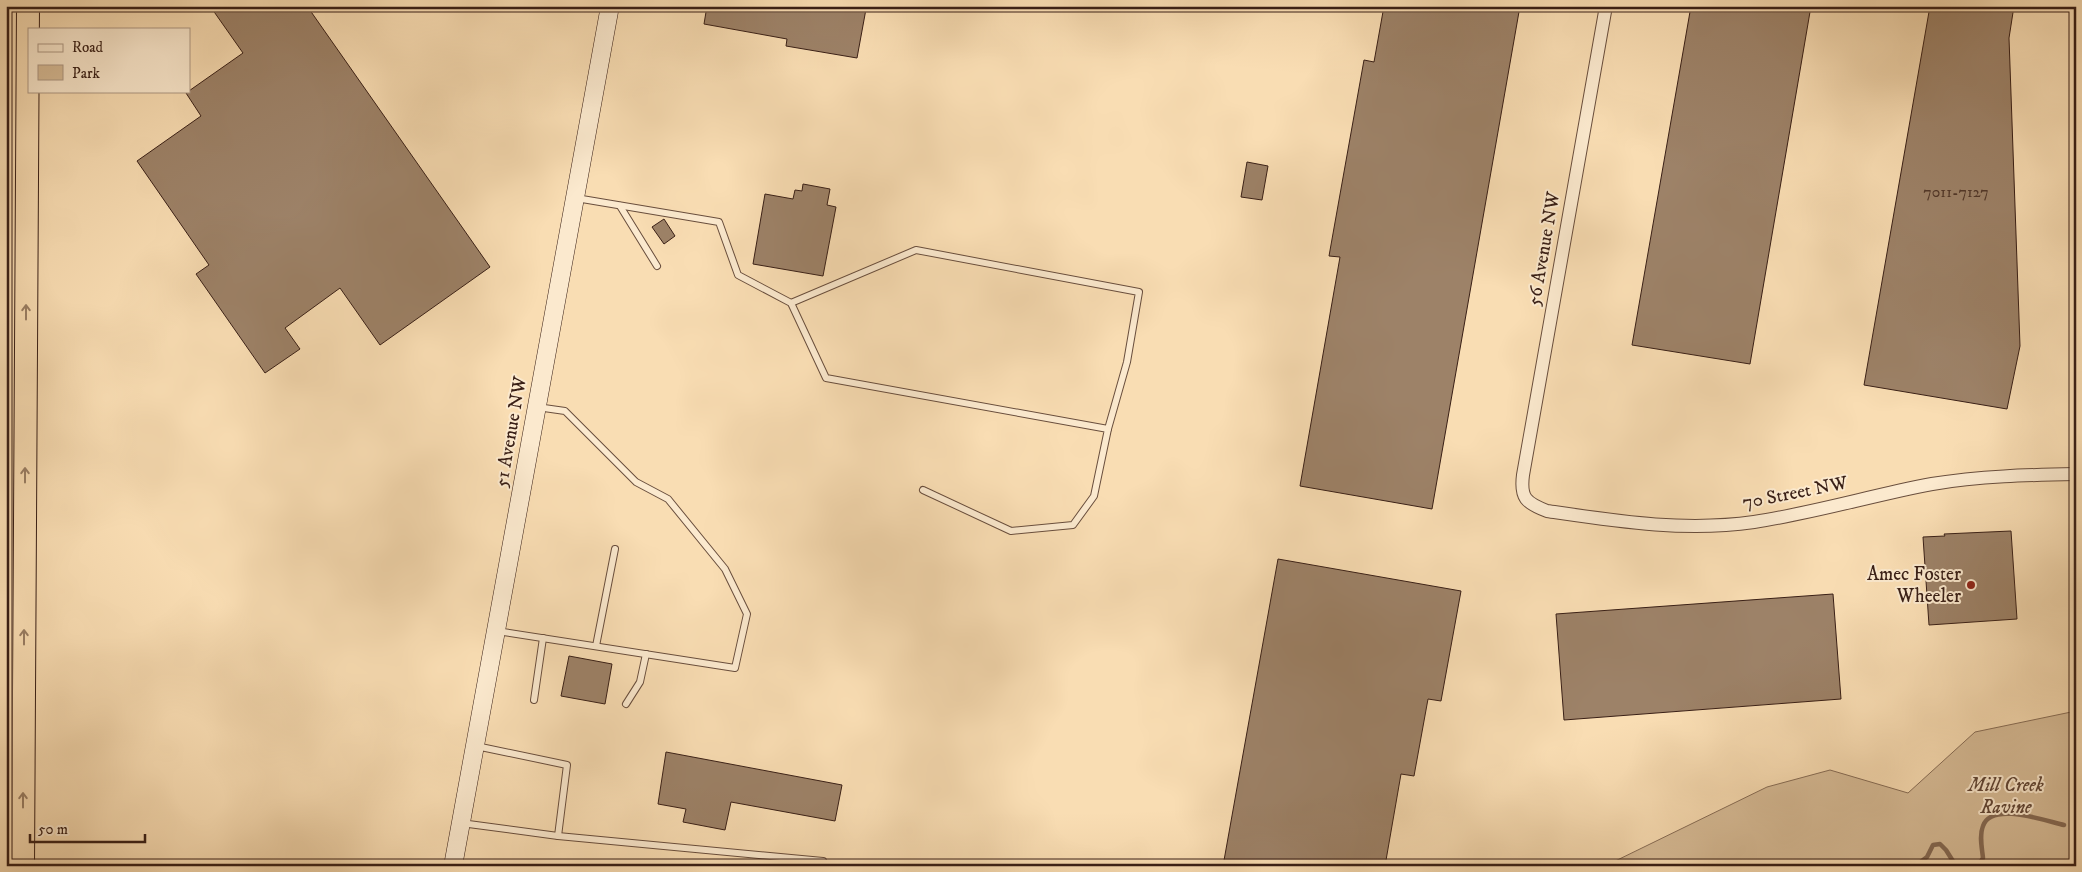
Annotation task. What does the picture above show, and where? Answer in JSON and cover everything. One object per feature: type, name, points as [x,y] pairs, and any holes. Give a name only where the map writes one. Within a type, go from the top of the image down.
[{"type":"highway","points":[[28,28],[30,6]]},
{"type":"highway","points":[[23,866],[28,29]]},
{"type":"street","name":"51 Avenue NW","points":[[453,866],[610,6]]},
{"type":"street","name":"56 Avenue NW","points":[[1524,498],[1521,488],[1523,475],[1606,6]]},
{"type":"street","name":"70 Street NW","points":[[1524,498],[1534,506],[1547,510],[1632,523],[1679,527],[1755,522],[1932,484],[1978,477],[2076,474]]},
{"type":"lane","points":[[575,198],[719,222],[738,275],[791,303],[826,378],[1108,429]]},
{"type":"lane","points":[[620,206],[657,266]]},
{"type":"lane","points":[[791,303],[916,250],[1139,292],[1127,362],[1108,429],[1094,496],[1073,525],[1011,531],[923,490]]},
{"type":"lane","points":[[496,631],[735,668],[747,614],[725,569],[668,499],[636,482],[565,411],[537,407]]},
{"type":"lane","points":[[596,646],[615,548]]},
{"type":"lane","points":[[534,700],[543,638]]},
{"type":"lane","points":[[626,704],[640,682],[646,654]]},
{"type":"lane","points":[[475,745],[567,764],[558,836]]},
{"type":"lane","points":[[461,822],[558,836],[823,861]]},
{"type":"green space","name":"Mill Creek Ravine","points":[[2076,711],[2076,861],[2068,866],[1605,866],[1767,787],[1830,770],[1908,793],[1975,732]]},
{"type":"building","points":[[210,6],[307,6],[490,267],[380,345],[340,288],[285,328],[300,349],[265,373],[196,274],[209,265],[137,161],[201,116],[186,93],[243,53]]},
{"type":"building","points":[[707,6],[852,6],[866,9],[857,58],[786,46],[787,39],[704,24]]},
{"type":"building","points":[[1384,6],[1520,6],[1432,509],[1300,486],[1340,257],[1329,256],[1364,60],[1374,62]]},
{"type":"building","points":[[1691,6],[1811,6],[1750,364],[1632,345]]},
{"type":"building","points":[[1930,6],[2014,6],[2009,38],[2020,346],[2007,409],[1864,385]]},
{"type":"building","points":[[1247,162],[1268,166],[1262,200],[1241,197]]},
{"type":"building","points":[[803,184],[830,189],[827,205],[836,207],[823,276],[753,264],[765,194],[793,199],[795,190],[802,191]]},
{"type":"building","points":[[664,219],[675,236],[664,244],[652,227]]},
{"type":"building","name":"Amec Foster Wheeler","points":[[2011,531],[2017,619],[1929,625],[1923,537],[1945,536],[1944,534]]},
{"type":"building","points":[[1278,559],[1461,591],[1441,701],[1428,699],[1414,776],[1401,774],[1385,866],[1223,866]]},
{"type":"building","points":[[1833,594],[1841,699],[1564,720],[1556,614]]},
{"type":"building","points":[[569,656],[612,664],[605,704],[561,696]]},
{"type":"building","points":[[666,752],[842,785],[835,821],[731,802],[725,830],[683,822],[686,809],[658,804]]},
{"type":"waterway","points":[[1978,866],[1983,858],[1981,842],[1983,826],[1988,819],[1996,815],[2020,815],[2064,825]]},
{"type":"waterway","points":[[1915,866],[1927,857],[1933,845],[1940,844],[1956,866]]},
{"type":"place","name":"Amec Foster Wheeler","points":[[1971,585]]}]
